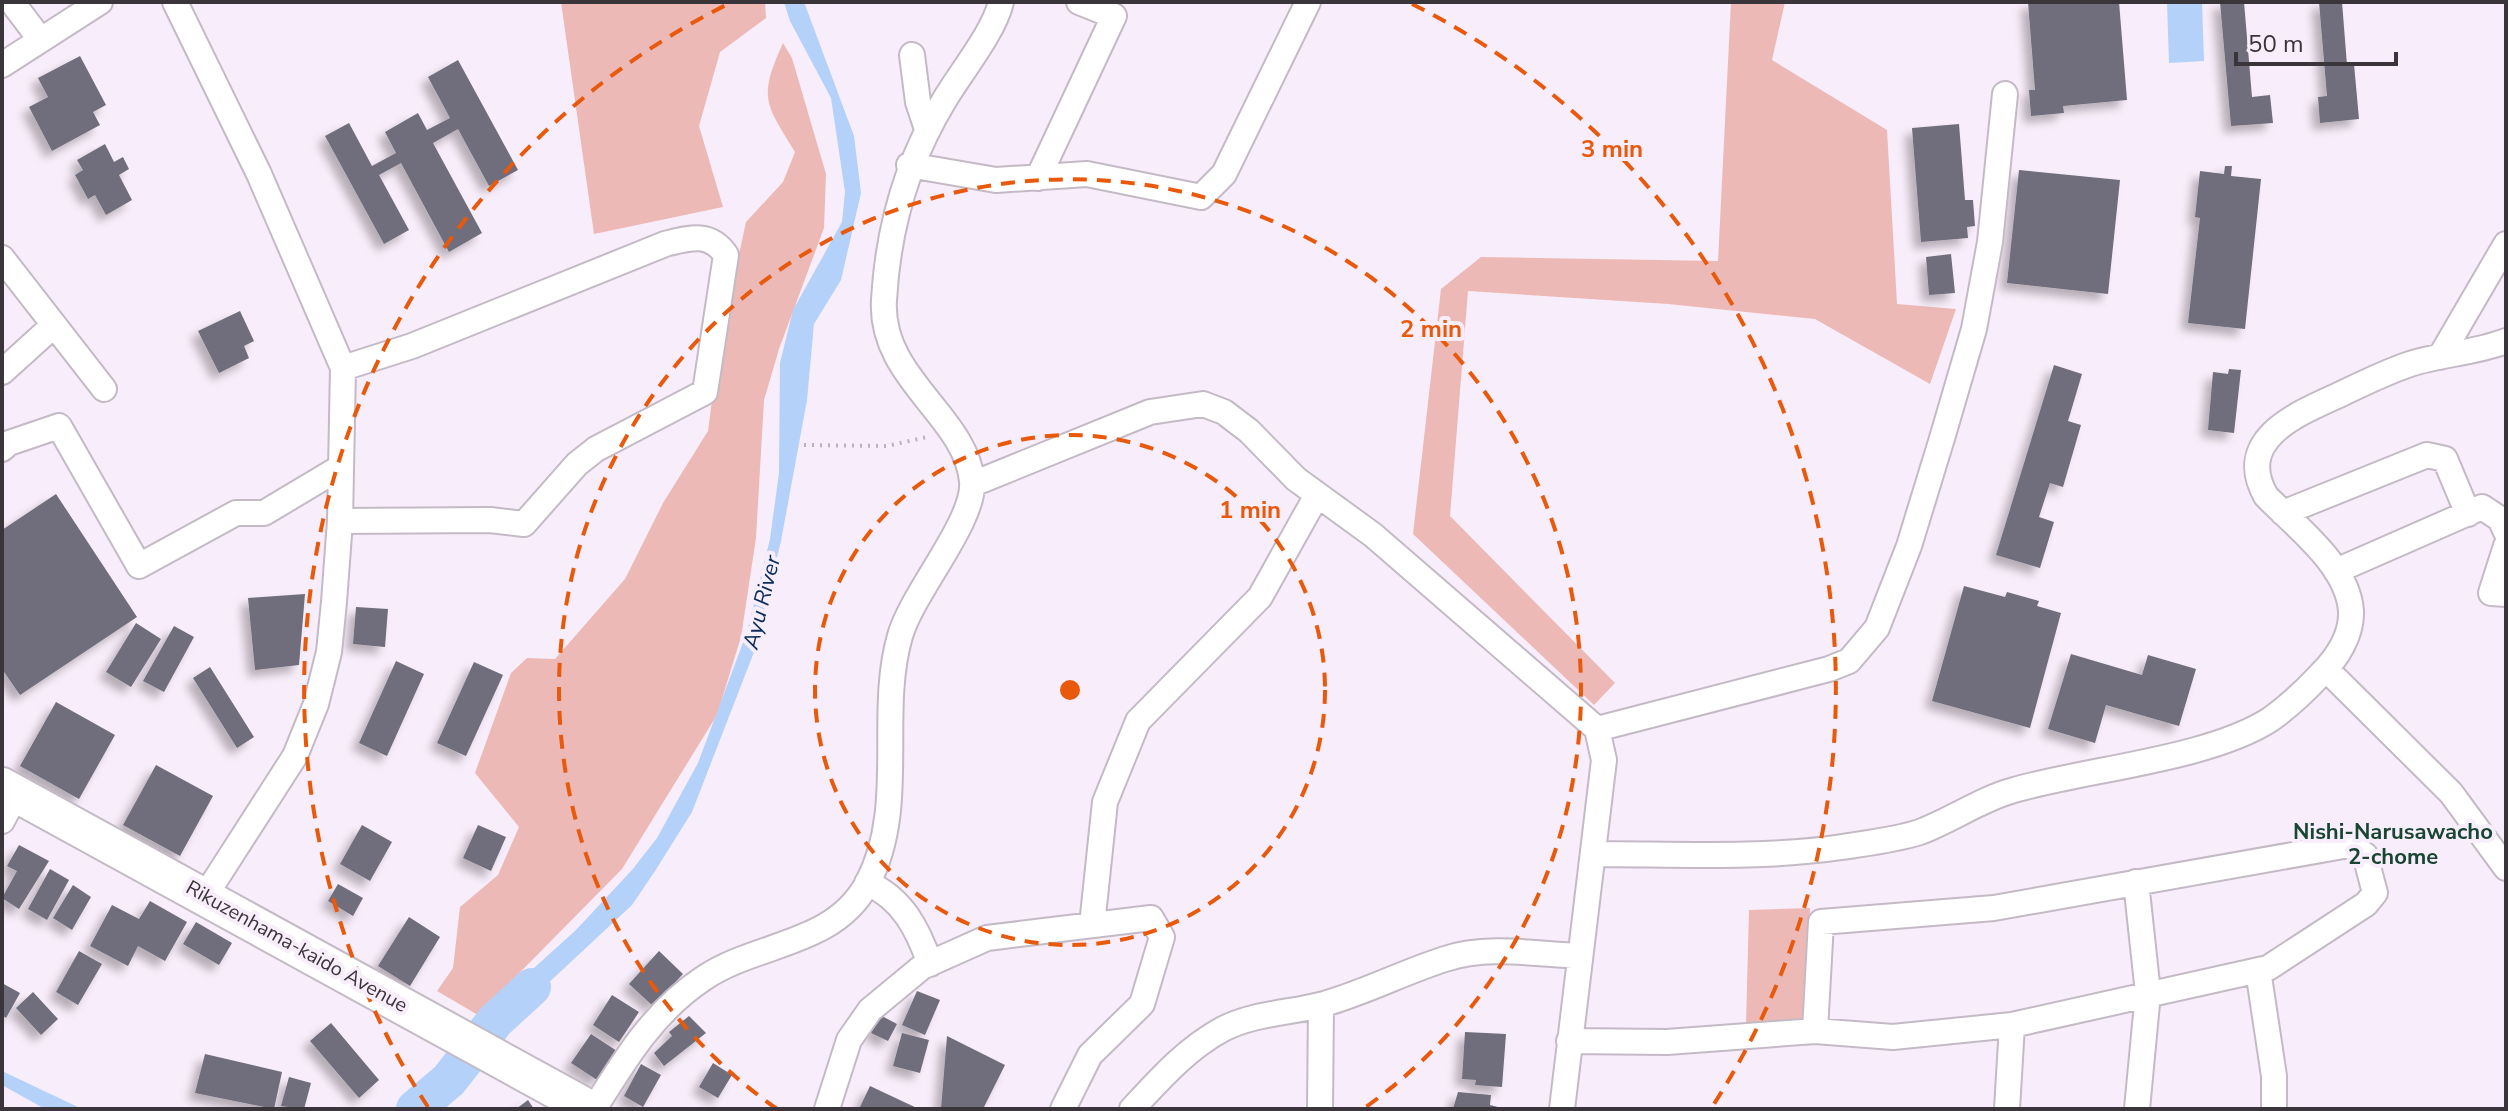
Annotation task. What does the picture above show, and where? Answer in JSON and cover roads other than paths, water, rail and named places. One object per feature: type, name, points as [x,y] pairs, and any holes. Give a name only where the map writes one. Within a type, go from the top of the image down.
[{"type":"highway","name":"Rikuzenhama-kaido Avenue","points":[[7,800],[205,896],[592,1109]]},
{"type":"street","points":[[12,2],[40,39]]},
{"type":"street","points":[[2,65],[100,2]]},
{"type":"street","points":[[175,2],[259,174],[343,368],[340,521],[329,652],[316,704],[295,756],[205,896]]},
{"type":"street","points":[[592,1109],[642,1034],[663,1011],[704,978],[737,960],[822,929],[855,901],[867,883],[883,836],[893,727],[892,669],[901,632],[962,518],[973,484],[966,460],[945,425],[904,370],[886,325],[885,283],[909,165],[1001,2]]},
{"type":"street","points":[[1038,178],[1114,16],[1079,2]]},
{"type":"street","points":[[909,165],[996,180],[1087,174],[1201,197],[1224,174],[1308,2]]},
{"type":"street","points":[[912,55],[918,102],[927,129]]},
{"type":"street","points":[[1591,722],[1829,669],[1849,661],[1877,628],[1909,546],[1974,329],[1990,242],[2005,94]]},
{"type":"street","points":[[340,521],[490,520],[524,524],[577,464],[596,449],[705,392],[726,255],[720,246],[707,238],[695,236],[665,244],[412,346],[343,368]]},
{"type":"street","points":[[2440,357],[2506,244]]},
{"type":"street","points":[[2,258],[104,389]]},
{"type":"street","points":[[2,372],[54,325]]},
{"type":"street","points":[[1594,854],[1747,854],[1838,848],[1894,839],[1921,831],[2009,791],[2233,737],[2268,721],[2298,698],[2326,669],[2341,648],[2351,611],[2346,589],[2336,571],[2257,481],[2257,462],[2264,443],[2279,426],[2376,377],[2506,341]]},
{"type":"street","points":[[973,484],[1150,412],[1203,404],[1224,412],[1249,431],[1317,495],[1373,535],[1591,722],[1604,760],[1562,1109]]},
{"type":"street","points":[[2,449],[59,426],[139,566],[236,513],[264,513],[341,467]]},
{"type":"street","points":[[2283,513],[2427,455],[2445,459],[2468,514]]},
{"type":"street","points":[[1092,925],[1105,802],[1138,721],[1260,597],[1317,495]]},
{"type":"street","points":[[2336,571],[2482,507],[2500,519],[2506,532]]},
{"type":"street","points":[[2506,546],[2491,593],[2506,594]]},
{"type":"street","points":[[2326,669],[2451,793],[2506,868]]},
{"type":"street","points":[[1569,1041],[1667,1042],[1815,1031],[1893,1037],[2012,1025],[2085,1011],[2148,993],[2268,968],[2366,904],[2375,893],[2365,855],[2349,845],[1994,908],[1821,922],[1815,1031]]},
{"type":"street","points":[[2136,882],[2148,993],[2137,1109]]},
{"type":"street","points":[[867,883],[883,889],[901,907],[919,932],[930,964]]},
{"type":"street","points":[[827,1109],[849,1040],[870,1010],[930,964],[987,938],[1151,918],[1162,937],[1142,1004],[1090,1055],[1063,1109]]},
{"type":"street","points":[[1132,1109],[1185,1053],[1224,1028],[1246,1020],[1321,1005],[1446,958],[1486,951],[1579,956]]},
{"type":"street","points":[[2258,970],[2274,1076],[2274,1109]]},
{"type":"street","points":[[1320,1109],[1321,1005]]},
{"type":"street","points":[[2007,1109],[2012,1025]]},
{"type":"water","points":[[784,2],[804,2],[854,136],[861,193],[841,280],[814,324],[807,400],[781,541],[754,652],[692,812],[655,871],[632,905],[501,1027],[481,1016],[576,930],[657,838],[698,763],[747,632],[770,539],[779,473],[780,363],[793,310],[842,222],[845,192],[831,98],[790,21]]},
{"type":"water","points":[[2167,2],[2202,2],[2204,61],[2169,63]]},
{"type":"water","points":[[447,1061],[470,1074],[452,1095],[432,1108],[395,1109]]},
{"type":"water","points":[[2,1071],[82,1109],[45,1109],[2,1085]]},
{"type":"waterway","name":"Ayu River","points":[[415,1109],[449,1080],[495,1021],[532,987]]},
{"type":"district","name":"Nishi-Narusawacho 2-chome","points":[[2393,844]]}]
